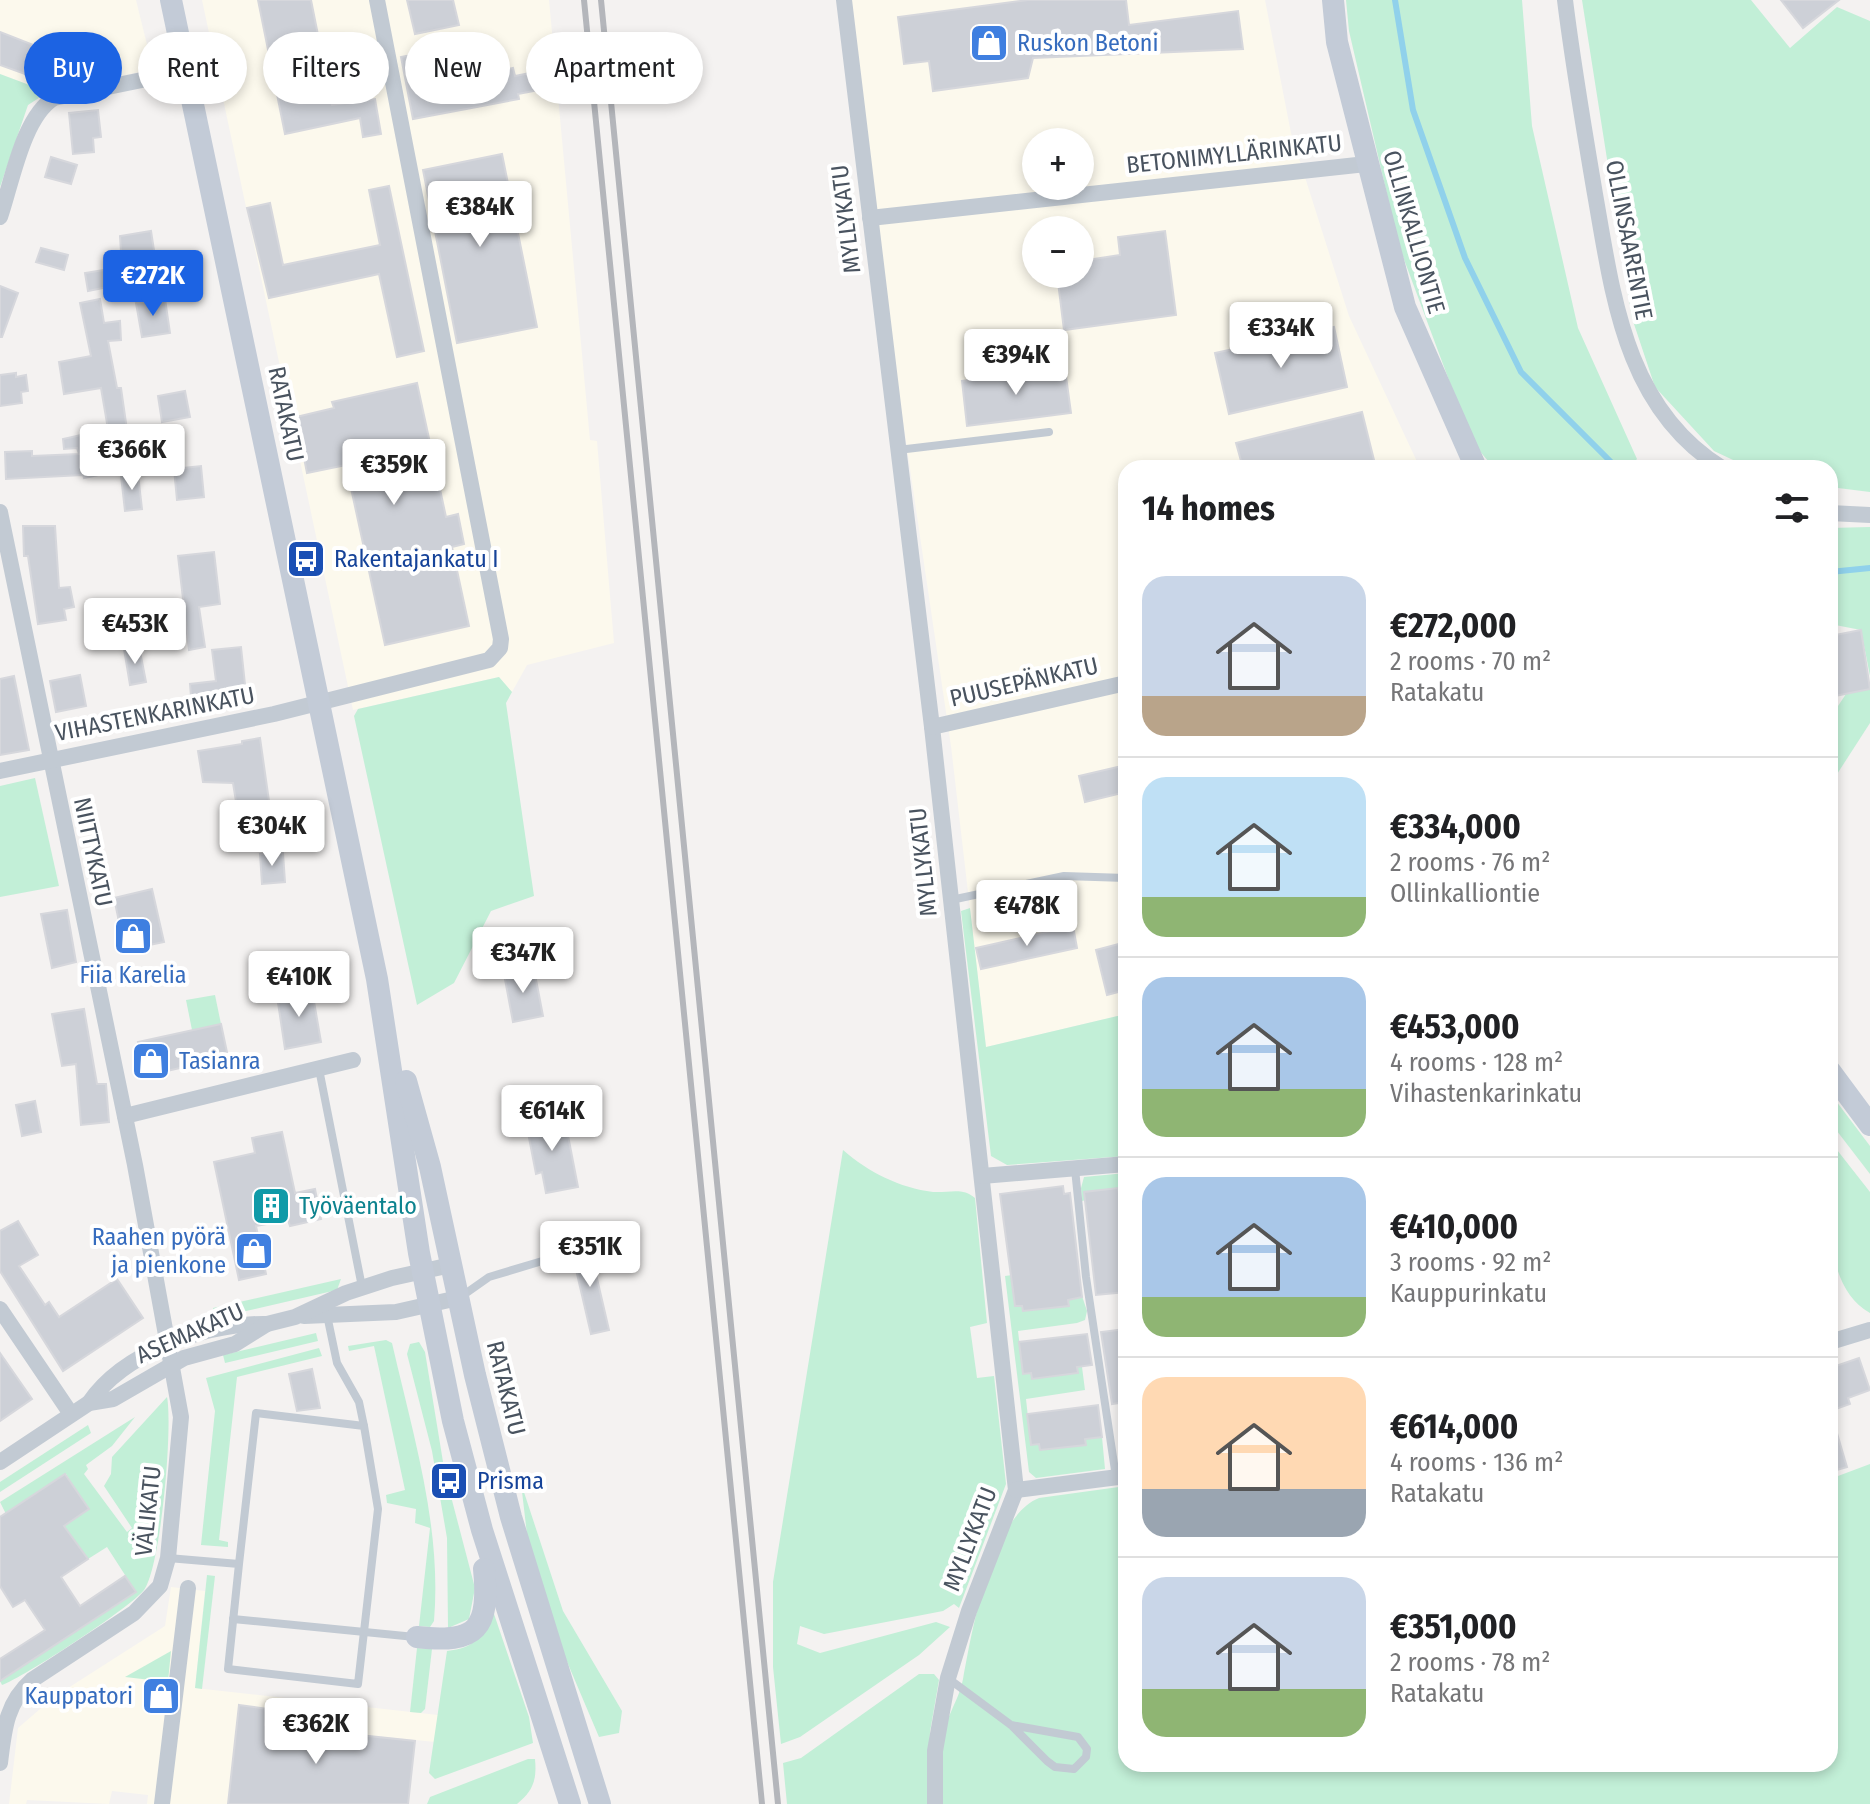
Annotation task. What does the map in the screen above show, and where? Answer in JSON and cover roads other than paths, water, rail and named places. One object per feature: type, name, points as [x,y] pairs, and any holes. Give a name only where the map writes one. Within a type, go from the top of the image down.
[{"type":"main road","name":"RATAKATU","points":[[171,0],[178,32]]},
{"type":"main road","name":"OLLINKALLIONTIE","points":[[1333,0],[1337,42],[1405,307],[1472,460]]},
{"type":"main road","name":"RATAKATU","points":[[193,104],[377,979],[429,1305],[474,1500],[561,1801]]},
{"type":"main road","name":"RATAKATU","points":[[377,979],[430,1167],[511,1517],[600,1804]]},
{"type":"main road","points":[[1838,1082],[1870,1125]]},
{"type":"main road","points":[[417,1637],[452,1641],[465,1638],[482,1616],[487,1598],[474,1500]]},
{"type":"main road","points":[[561,1801],[591,1780]]},
{"type":"street","name":"VIHASTENKARINKATU","points":[[0,771],[320,703],[489,660],[498,652],[501,639],[377,0]]},
{"type":"street","name":"MYLLYKATU","points":[[844,0],[932,727],[1016,1490],[969,1611],[948,1678],[935,1751],[935,1804]]},
{"type":"street","name":"OLLINSAARENTIE","points":[[1565,0],[1575,83],[1617,316],[1629,354],[1650,393],[1681,436],[1705,460]]},
{"type":"street","points":[[0,217],[32,123],[43,105],[54,98],[138,81]]},
{"type":"street","name":"BETONIMYLLÄRINKATU","points":[[870,218],[1366,164]]},
{"type":"street","name":"NIITTYKATU","points":[[0,512],[169,1344]]},
{"type":"street","points":[[1838,513],[1870,515]]},
{"type":"street","name":"PUUSEPÄNKATU","points":[[932,727],[1118,685]]},
{"type":"street","points":[[125,1116],[353,1060]]},
{"type":"street","points":[[982,1176],[1118,1165]]},
{"type":"street","name":"ASEMAKATU","points":[[89,1403],[99,1388],[169,1344],[232,1323],[267,1324],[295,1317],[362,1288],[451,1265]]},
{"type":"street","name":"ASEMAKATU","points":[[295,1317],[396,1312],[458,1298]]},
{"type":"street","points":[[0,1309],[71,1414]]},
{"type":"street","name":"ASEMAKATU","points":[[0,1462],[89,1403],[113,1399],[173,1363],[235,1344],[267,1324]]},
{"type":"street","points":[[1838,1340],[1870,1330]]},
{"type":"street","name":"VÄLIKATU","points":[[5,1703],[32,1680],[148,1601],[163,1579],[168,1558],[181,1417],[169,1344]]},
{"type":"street","points":[[1016,1490],[1118,1476]]},
{"type":"street","points":[[162,1804],[188,1588]]},
{"type":"street","points":[[0,1763],[5,1703]]},
{"type":"lane","points":[[898,450],[1049,432]]},
{"type":"lane","points":[[951,900],[1064,876],[1118,878]]},
{"type":"lane","points":[[319,1068],[362,1288]]},
{"type":"lane","points":[[1075,1169],[1086,1277],[1118,1459]]},
{"type":"lane","points":[[458,1298],[489,1277],[549,1259]]},
{"type":"lane","points":[[327,1315],[337,1363],[359,1402],[364,1426],[378,1509],[358,1684],[228,1669],[256,1413],[364,1426]]},
{"type":"lane","points":[[168,1558],[239,1564]]},
{"type":"lane","points":[[233,1619],[417,1637]]},
{"type":"lane","points":[[948,1678],[1011,1725],[1055,1767],[1074,1769],[1086,1757],[1087,1749],[1078,1737],[1011,1725]]},
{"type":"waterway","points":[[1395,0],[1413,110],[1465,258],[1521,372],[1609,460]]},
{"type":"waterway","points":[[1838,571],[1870,568]]},
{"type":"railway","points":[[584,0],[762,1804]]},
{"type":"railway","points":[[601,0],[778,1804]]},
{"type":"place","name":"Ruskon Betoni","points":[[989,43]]},
{"type":"place","name":"Rakentajankatu I","points":[[306,559]]},
{"type":"place","name":"Fiia Karelia","points":[[133,936]]},
{"type":"place","name":"Tasianra","points":[[151,1061]]},
{"type":"place","name":"Työväentalo","points":[[271,1206]]},
{"type":"place","name":"Raahen pyörä ja pienkone","points":[[254,1251]]},
{"type":"place","name":"Prisma","points":[[449,1481]]},
{"type":"place","name":"Kauppatori","points":[[161,1696]]}]
